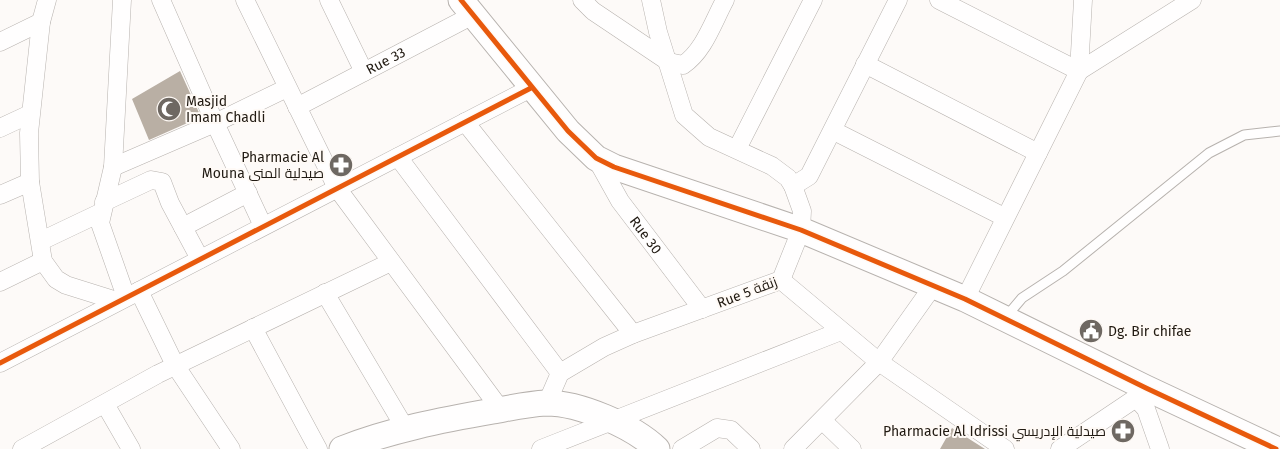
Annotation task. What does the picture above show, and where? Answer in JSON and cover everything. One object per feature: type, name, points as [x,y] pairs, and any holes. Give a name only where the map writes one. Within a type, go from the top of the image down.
[{"type":"street","points":[[47,0],[41,22],[30,114],[30,182],[36,224],[44,260],[56,278],[66,286],[127,296]]},
{"type":"street","points":[[122,0],[113,167],[103,207],[101,232],[127,296],[231,449]]},
{"type":"street","points":[[161,0],[263,226]]},
{"type":"street","points":[[246,0],[337,188],[501,410]]},
{"type":"street","points":[[330,0],[364,72]]},
{"type":"street","points":[[582,0],[593,11],[668,62],[683,65],[692,60],[699,50],[725,0]]},
{"type":"street","name":"Rue 5 زنقة","points":[[560,373],[604,347],[634,334],[781,280],[801,230],[802,211],[788,178],[772,166],[737,148],[709,137],[684,115],[658,32],[651,0]]},
{"type":"street","points":[[737,148],[813,0]]},
{"type":"street","points":[[793,186],[809,176],[834,131],[865,64],[898,0]]},
{"type":"street","points":[[938,0],[1079,72]]},
{"type":"street","points":[[1079,72],[1192,0]]},
{"type":"street","points":[[965,299],[1004,217],[1079,72],[1081,1]]},
{"type":"street","points":[[467,7],[572,136],[596,158],[630,174],[801,230],[965,299],[1141,393],[1276,449]]},
{"type":"street","name":"Rue 33","points":[[297,107],[364,72],[467,7]]},
{"type":"street","points":[[0,42],[41,22]]},
{"type":"street","points":[[865,64],[1038,153]]},
{"type":"street","points":[[113,167],[215,123],[287,88]]},
{"type":"street","points":[[0,363],[531,88]]},
{"type":"street","points":[[0,128],[30,114]]},
{"type":"street","points":[[465,122],[634,334]]},
{"type":"street","points":[[834,131],[1004,217]]},
{"type":"street","points":[[398,157],[560,373],[547,403]]},
{"type":"street","name":"Rue 30","points":[[596,158],[620,201],[702,309]]},
{"type":"street","points":[[41,240],[146,182],[158,180],[162,182],[200,259]]},
{"type":"street","points":[[0,195],[30,182]]},
{"type":"street","points":[[183,227],[248,193]]},
{"type":"street","points":[[0,282],[44,260]]},
{"type":"street","points":[[22,449],[175,365],[391,262]]},
{"type":"street","points":[[781,280],[879,362],[1004,449]]},
{"type":"street","points":[[793,449],[823,421],[879,362],[933,286]]},
{"type":"street","points":[[325,293],[405,428]]},
{"type":"street","points":[[253,328],[318,449]]},
{"type":"street","points":[[541,449],[841,330]]},
{"type":"street","points":[[1060,449],[1079,444],[1141,393]]},
{"type":"street","points":[[1141,393],[1160,449]]},
{"type":"street","points":[[342,449],[405,428],[547,403],[585,411],[615,421],[639,434],[657,449]]},
{"type":"street","points":[[105,404],[131,449]]},
{"type":"street","points":[[823,421],[852,449]]},
{"type":"street","points":[[682,449],[717,428],[731,430],[751,449]]},
{"type":"lane","points":[[1004,319],[1022,298],[1063,271],[1209,153],[1244,134],[1280,131]]},
{"type":"building","name":"Masjid Imam Chadli","points":[[180,71],[201,117],[149,140],[132,99]]},
{"type":"building","points":[[952,428],[985,449],[940,449]]},
{"type":"cycle path","points":[[461,0],[568,131],[596,158],[614,167],[801,230],[965,299],[1146,388],[1276,449]]},
{"type":"cycle path","points":[[0,363],[531,88]]},
{"type":"place","name":"Masjid Imam Chadli","points":[[169,109]]},
{"type":"place","name":"Pharmacie Al Mouna صيدلية المنى","points":[[341,165]]},
{"type":"place","name":"Dg. Bir chifae","points":[[1091,331]]},
{"type":"place","name":"Pharmacie Al Idrissi صيدلية الإدريسي","points":[[1123,431]]}]
